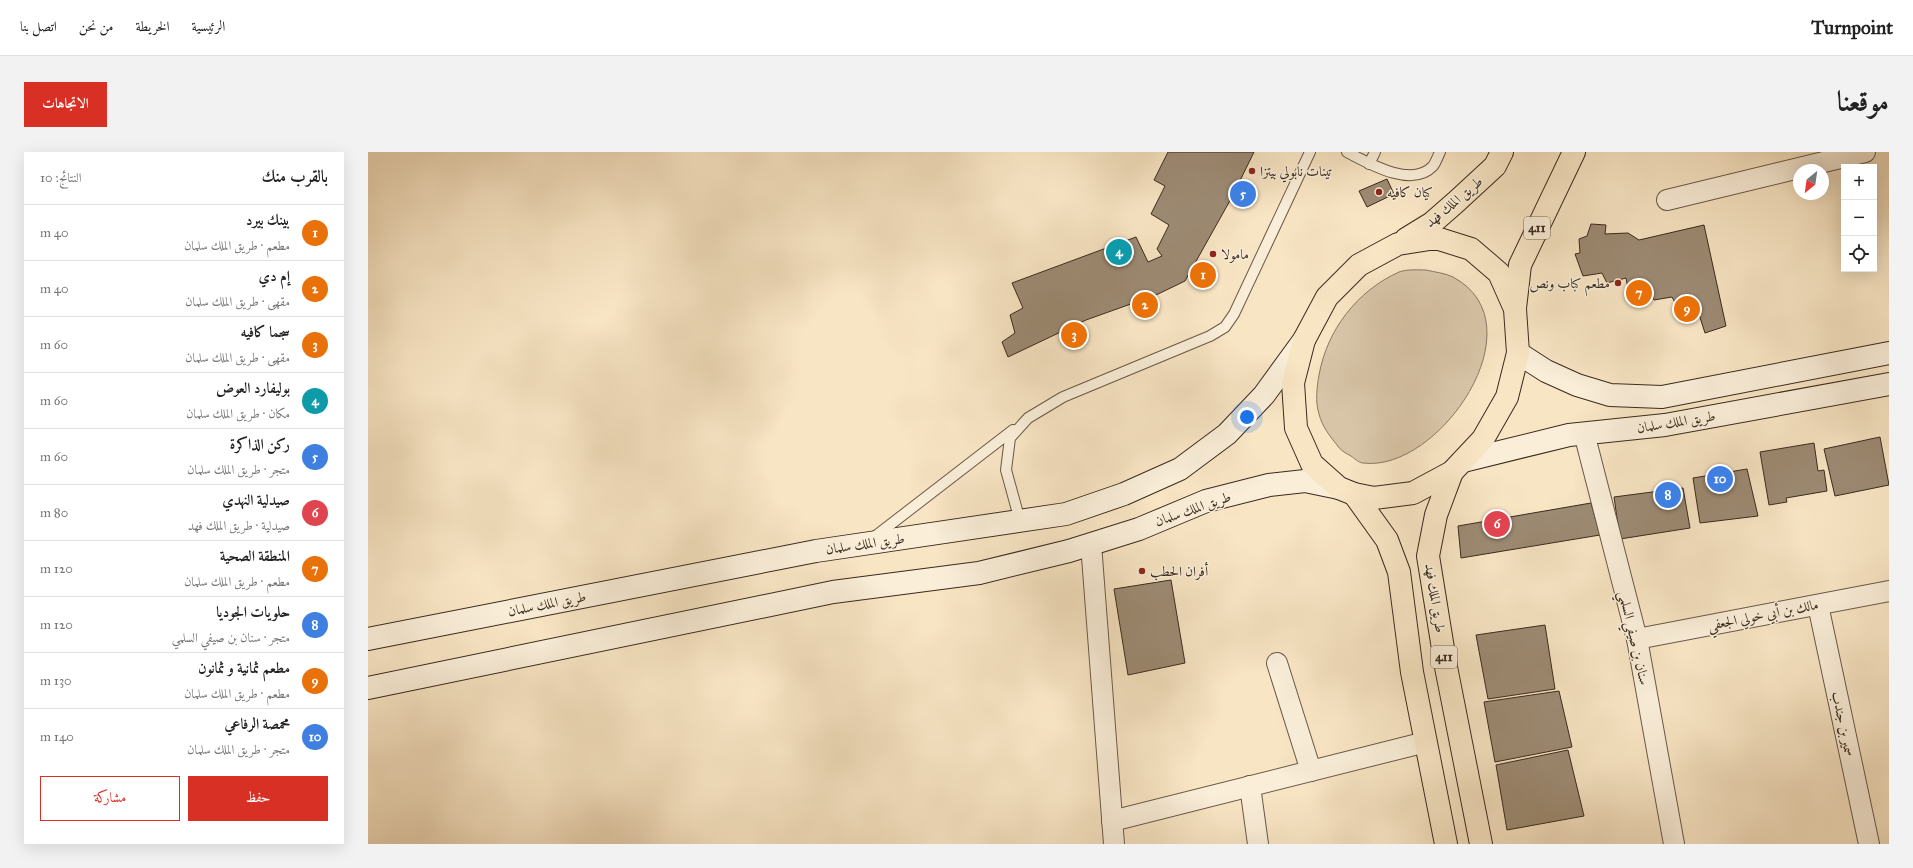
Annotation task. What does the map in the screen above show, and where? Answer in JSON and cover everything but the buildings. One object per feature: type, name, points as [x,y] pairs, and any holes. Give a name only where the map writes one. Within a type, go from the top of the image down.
[{"type":"main road","name":"طريق الملك فهد","points":[[1346,491],[1312,464],[1296,428],[1293,383],[1304,340],[1327,297],[1359,265],[1398,244],[1432,223],[1495,166],[1502,152]]},
{"type":"main road","name":"411","points":[[1515,309],[1520,265],[1574,152]]},
{"type":"main road","points":[[1346,491],[1374,498],[1413,493],[1457,466],[1483,439],[1507,397],[1518,353],[1515,309],[1499,273],[1471,249],[1436,238],[1398,244]]},
{"type":"main road","name":"طريق الملك سلمان","points":[[368,639],[816,551],[1066,514],[1124,494],[1180,469],[1227,434],[1264,395],[1304,340]]},
{"type":"main road","name":"طريق الملك سلمان","points":[[1518,353],[1546,371],[1576,385],[1610,395],[1662,398],[1889,353]]},
{"type":"main road","name":"طريق الملك سلمان","points":[[1457,466],[1569,435],[1666,425],[1889,384]]},
{"type":"main road","name":"طريق الملك فهد","points":[[1457,466],[1436,515],[1428,556],[1446,667],[1481,844]]},
{"type":"main road","name":"طريق الملك سلمان","points":[[368,688],[833,592],[979,573],[1091,544],[1138,529],[1206,501],[1269,485],[1305,481],[1346,491]]},
{"type":"main road","name":"411","points":[[1346,491],[1387,540],[1399,572],[1412,672],[1446,844]]},
{"type":"street","points":[[1667,200],[1865,152]]},
{"type":"street","name":"سنان بن صيفي السلمي","points":[[1584,434],[1637,640],[1674,844]]},
{"type":"street","points":[[1091,544],[1114,844]]},
{"type":"street","name":"مالك بن أبي خولي الجعفي","points":[[1637,640],[1889,591]]},
{"type":"street","name":"سمير بن جندب","points":[[1818,605],[1868,844]]},
{"type":"street","points":[[1277,663],[1311,771]]},
{"type":"street","points":[[1112,821],[1426,742]]},
{"type":"street","points":[[1250,786],[1258,844]]},
{"type":"lane","points":[[866,544],[1028,418],[1063,396],[1210,336],[1225,327],[1234,314],[1310,152]]},
{"type":"lane","points":[[1347,152],[1369,164],[1392,173],[1418,175],[1433,166],[1440,152]]},
{"type":"lane","points":[[1369,164],[1375,152]]},
{"type":"lane","points":[[1020,521],[1006,470],[1010,438],[1028,418]]},
{"type":"shaded area","points":[[1409,270],[1426,270],[1453,277],[1478,299],[1487,327],[1483,359],[1470,391],[1448,421],[1422,445],[1392,460],[1361,463],[1340,448],[1326,430],[1320,418],[1317,405],[1317,394],[1323,358],[1337,328],[1357,301],[1384,280],[1399,272]]},
{"type":"place","name":"تينات نابولي بيتزا","points":[[1252,171]]},
{"type":"place","name":"كيان كافيه","points":[[1379,192]]},
{"type":"place","name":"ركن الذاكرة","points":[[1243,194]]},
{"type":"place","name":"بوليفارد العوض","points":[[1119,252]]},
{"type":"place","name":"مامولا","points":[[1213,254]]},
{"type":"place","name":"بينك بيرد","points":[[1203,275]]},
{"type":"place","name":"مطعم كباب ونص","points":[[1618,283]]},
{"type":"place","name":"المنطقة الصحية","points":[[1639,293]]},
{"type":"place","name":"إم دي","points":[[1145,305]]},
{"type":"place","name":"مطعم ثمانية و ثمانون","points":[[1687,309]]},
{"type":"place","name":"سجما كافيه","points":[[1074,335]]},
{"type":"place","name":"محمصة الرفاعي","points":[[1720,479]]},
{"type":"place","name":"حلويات الجوديا","points":[[1668,495]]},
{"type":"place","name":"صيدلية النهدي","points":[[1497,524]]},
{"type":"place","name":"أفران الحطب","points":[[1142,571]]}]
